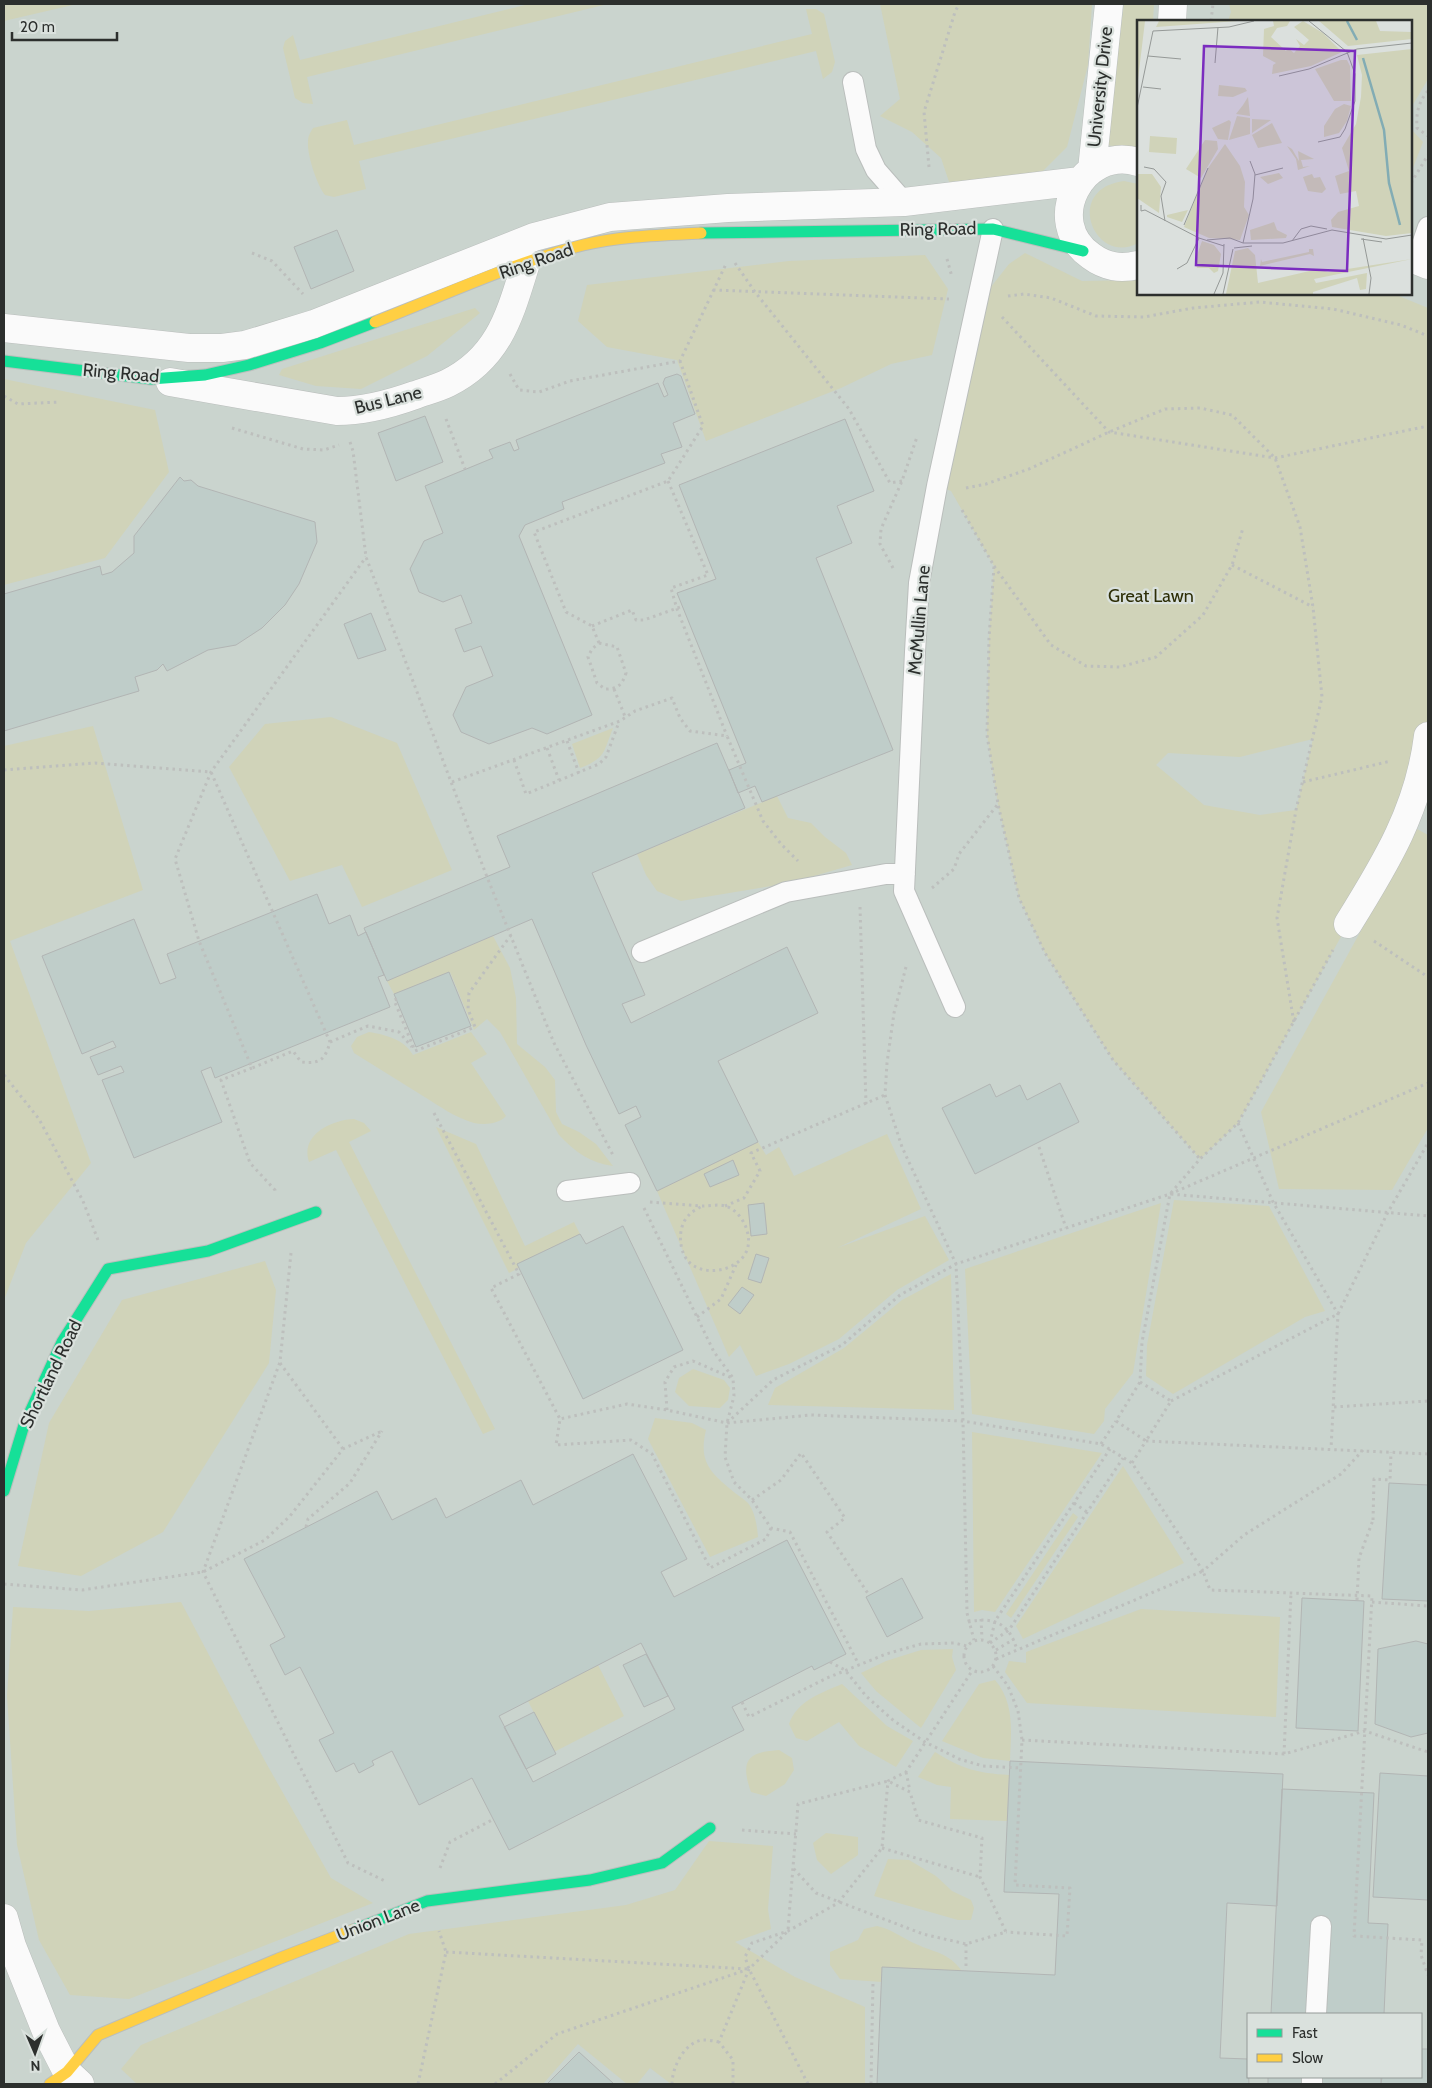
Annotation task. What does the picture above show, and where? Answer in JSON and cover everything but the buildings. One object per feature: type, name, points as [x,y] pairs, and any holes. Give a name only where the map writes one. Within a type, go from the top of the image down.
[{"type":"street","name":"University Drive","points":[[1083,250],[1076,240],[1069,216],[1073,191],[1086,175],[1108,4]]},
{"type":"street","points":[[1172,20],[1173,4]]},
{"type":"street","name":"Ring Road","points":[[4,328],[189,348],[245,345],[314,324],[534,237],[610,217],[728,208],[904,202],[1086,175],[1102,164],[1112,161],[1124,159],[1137,162]]},
{"type":"street","name":"Ring Road","points":[[4,360],[151,379],[204,375],[249,366],[320,343],[526,263],[599,242],[686,233],[993,229],[1083,250]]},
{"type":"street","points":[[1083,250],[1109,266],[1137,265]]},
{"type":"street","name":"Bus Lane","points":[[151,379],[337,411],[357,411],[381,406],[448,384],[484,357],[506,323],[526,263]]},
{"type":"street","points":[[1348,924],[1384,866],[1412,808],[1427,744]]},
{"type":"street","points":[[108,1269],[208,1251],[316,1212]]},
{"type":"street","name":"Shortland Road","points":[[4,1491],[24,1425],[62,1342],[108,1269]]},
{"type":"street","name":"Union Lane","points":[[66,2080],[98,2035],[278,1959],[427,1901],[590,1880],[662,1863],[710,1828]]},
{"type":"street","points":[[4,1918],[12,1946],[34,2005],[66,2080]]},
{"type":"lane","points":[[853,82],[866,149],[876,170],[904,202]]},
{"type":"lane","points":[[1419,260],[1428,227]]},
{"type":"lane","name":"McMullin Lane","points":[[955,1007],[904,891],[919,583],[944,489],[993,229]]},
{"type":"lane","points":[[642,952],[786,892],[886,874],[905,874]]},
{"type":"lane","points":[[567,1191],[630,1183]]},
{"type":"lane","points":[[1316,2013],[1321,1926]]},
{"type":"path","points":[[930,173],[924,112],[959,4]]},
{"type":"path","points":[[1211,20],[1213,4]]},
{"type":"path","points":[[1428,92],[1424,95],[1416,113],[1417,128],[1428,136]]},
{"type":"path","points":[[1412,181],[1428,155]]},
{"type":"path","points":[[252,254],[272,261],[304,296]]},
{"type":"path","points":[[946,255],[952,276],[952,284]]},
{"type":"path","points":[[599,643],[592,626],[566,612],[534,532],[668,481],[703,426],[680,362],[730,256],[849,410],[890,483],[902,481]]},
{"type":"path","points":[[713,290],[951,299],[951,292]]},
{"type":"path","points":[[999,298],[1024,294],[1051,298],[1096,316],[1144,317],[1194,308],[1260,302],[1333,309],[1402,325],[1428,336]]},
{"type":"path","points":[[996,312],[1021,336],[1109,432],[1275,458],[1428,426]]},
{"type":"path","points":[[508,372],[519,390],[539,392],[570,381],[680,362]]},
{"type":"path","points":[[1243,528],[1232,565],[1203,615],[1156,657],[1120,667],[1086,666],[1051,645],[994,566],[944,489],[986,484],[1029,469],[1109,432],[1165,410],[1200,408],[1232,415],[1275,458],[1300,526],[1314,607],[1322,697],[1296,810],[1277,918],[1294,1022]]},
{"type":"path","points":[[445,415],[465,469]]},
{"type":"path","points":[[349,441],[353,451],[366,557],[509,929]]},
{"type":"path","points":[[668,481],[708,575],[671,588],[676,609],[763,821],[781,844],[804,866],[845,881],[860,905],[866,1104]]},
{"type":"path","points":[[252,1068],[199,941],[175,859],[211,772],[366,557]]},
{"type":"path","points":[[1232,565],[1314,607]]},
{"type":"path","points":[[994,566],[989,638],[987,735],[998,804],[1019,898],[1045,953],[1113,1060],[1200,1159]]},
{"type":"path","points":[[592,626],[632,610],[636,620],[644,620],[683,606]]},
{"type":"path","points":[[599,643],[617,647],[626,673],[622,684],[614,689],[605,689],[597,683],[588,658],[592,649],[599,643]]},
{"type":"path","points":[[614,689],[626,719]]},
{"type":"path","points":[[452,782],[626,719],[635,711],[672,698],[680,718],[690,731],[727,736]]},
{"type":"path","points":[[514,760],[526,794],[599,764],[606,757],[620,721]]},
{"type":"path","points":[[567,741],[578,773]]},
{"type":"path","points":[[1303,782],[1427,744]]},
{"type":"path","points":[[547,748],[559,780]]},
{"type":"path","points":[[4,770],[95,763],[211,772]]},
{"type":"path","points":[[211,772],[330,1042],[326,1055],[315,1063],[301,1062],[293,1051],[221,1080],[250,1163],[275,1190]]},
{"type":"path","points":[[954,868],[959,854],[998,804]]},
{"type":"path","points":[[1101,1444],[1140,1382],[1142,1342],[1170,1194],[1200,1159],[1238,1123],[1348,924],[1428,978]]},
{"type":"path","points":[[415,1051],[475,1027],[468,1009],[469,993],[511,935]]},
{"type":"path","points":[[931,952],[908,962],[894,1013],[887,1063],[885,1095],[902,1147],[956,1264],[963,1421],[968,1622],[974,1640]]},
{"type":"path","points":[[397,999],[394,1000],[415,1051]]},
{"type":"path","points":[[330,1042],[368,1026],[399,1032],[415,1051]]},
{"type":"path","points":[[4,1075],[39,1119],[83,1200],[108,1269]]},
{"type":"path","points":[[859,1665],[790,1532],[771,1528],[752,1500],[734,1482],[725,1457],[727,1423],[773,1380],[842,1344],[900,1295],[956,1264],[1170,1194],[1428,1084]]},
{"type":"path","points":[[641,1201],[725,1206],[744,1198],[760,1170],[751,1153],[885,1095]]},
{"type":"path","points":[[434,1113],[519,1274],[491,1288],[560,1419],[556,1445],[631,1440],[652,1454],[710,1568],[766,1539],[771,1528]]},
{"type":"path","points":[[1238,1123],[1273,1202],[1338,1314]]},
{"type":"path","points":[[1331,1449],[1338,1314],[1388,1212],[1428,1143]]},
{"type":"path","points":[[1039,1148],[1066,1228]]},
{"type":"path","points":[[1170,1194],[1428,1216]]},
{"type":"path","points":[[702,1206],[688,1215],[681,1231],[682,1252],[694,1266],[715,1272],[736,1264]]},
{"type":"path","points":[[697,1316],[721,1299],[736,1264],[747,1250],[747,1232],[739,1214],[725,1206]]},
{"type":"path","points":[[292,1253],[280,1362],[203,1572],[348,1863],[427,1901],[446,1952],[418,2084]]},
{"type":"path","points":[[1132,1463],[1172,1402],[1338,1314]]},
{"type":"path","points":[[667,1410],[665,1382],[674,1367],[693,1361],[733,1378]]},
{"type":"path","points":[[280,1362],[343,1449]]},
{"type":"path","points":[[1140,1382],[1172,1402]]},
{"type":"path","points":[[1334,1407],[1428,1401]]},
{"type":"path","points":[[560,1419],[627,1404],[667,1410],[727,1423],[811,1415],[963,1421],[1101,1444],[1132,1463],[1203,1571],[1210,1590],[1372,1596],[1354,1936],[1422,1940],[1421,1955],[1428,1975]]},
{"type":"path","points":[[1116,1421],[1146,1441],[1428,1454]]},
{"type":"path","points":[[4,1584],[82,1590],[203,1572],[265,1540],[290,1516],[343,1449],[382,1431],[350,1484],[308,1519],[306,1527]]},
{"type":"path","points":[[990,1643],[995,1621],[1110,1449]]},
{"type":"path","points":[[996,1659],[1203,1571],[1244,1535],[1341,1474],[1363,1450]]},
{"type":"path","points":[[1358,1600],[1359,1558],[1373,1520],[1374,1479],[1390,1480],[1391,1452]]},
{"type":"path","points":[[752,1500],[781,1480],[801,1453],[845,1518],[827,1532],[868,1595]]},
{"type":"path","points":[[990,1643],[1009,1630],[1124,1458]]},
{"type":"path","points":[[1074,1504],[1087,1512]]},
{"type":"path","points":[[1284,1754],[1291,1593]]},
{"type":"path","points":[[1372,1602],[1428,1606]]},
{"type":"path","points":[[968,1622],[981,1619],[995,1621],[1009,1630],[1017,1650]]},
{"type":"path","points":[[981,1619],[982,1640]]},
{"type":"path","points":[[974,1640],[990,1643],[996,1650],[996,1659],[993,1666],[987,1671],[979,1673],[972,1671],[965,1664],[963,1655],[967,1646],[974,1640]]},
{"type":"path","points":[[996,1650],[1014,1640]]},
{"type":"path","points":[[742,1702],[750,1717],[845,1670],[886,1654],[921,1644],[954,1643],[967,1646]]},
{"type":"path","points":[[830,1662],[845,1670],[866,1696],[894,1721],[925,1742],[959,1759],[983,1766],[1021,1768]]},
{"type":"path","points":[[793,1868],[816,1894],[923,1934],[966,1944],[1006,1932],[1067,1936],[1070,1888],[1015,1885],[1022,1740],[1018,1711],[1008,1686],[993,1666]]},
{"type":"path","points":[[719,2042],[749,1969],[788,1931],[798,1804],[888,1781],[906,1772],[972,1671]]},
{"type":"path","points":[[1022,1740],[1284,1754],[1365,1731],[1428,1752]]},
{"type":"path","points":[[906,1772],[918,1820],[982,1838],[980,1877],[1006,1932]]},
{"type":"path","points":[[888,1781],[910,1792]]},
{"type":"path","points":[[808,2084],[749,1969],[745,1957],[752,1943],[788,1931],[838,1902],[882,1848],[888,1781]]},
{"type":"path","points":[[450,1842],[494,1820]]},
{"type":"path","points":[[710,1828],[796,1834]]},
{"type":"path","points":[[882,1848],[980,1877]]},
{"type":"path","points":[[966,1944],[966,1968]]},
{"type":"path","points":[[446,1952],[749,1969]]},
{"type":"path","points":[[495,2084],[557,2034],[749,1969]]},
{"type":"path","points":[[871,2084],[873,1982]]},
{"type":"path","points":[[672,2084],[672,2073],[682,2052],[701,2040],[719,2042],[733,2060],[733,2084]]},
{"type":"shaded area","points":[[4,4],[1428,4],[1428,2084],[4,2084]]},
{"type":"green space","points":[[4,4],[77,4],[4,21]]},
{"type":"green space","points":[[529,4],[608,4],[307,77],[313,104],[303,103],[295,98],[283,48],[285,41],[293,35],[300,60]]},
{"type":"green space","points":[[880,4],[1092,4],[1088,65],[1067,147],[1041,173],[949,182],[941,158],[912,132],[880,116],[900,99]]},
{"type":"green space","points":[[1124,4],[1154,4],[1153,20],[1137,20],[1137,149],[1105,145]]},
{"type":"green space","points":[[1229,4],[1428,4],[1428,79],[1412,106],[1412,20],[1228,20],[1231,12]]},
{"type":"green space","points":[[806,9],[816,9],[824,14],[835,62],[832,72],[823,79],[816,51],[359,161],[366,189],[334,197],[325,195],[313,170],[308,142],[313,128],[347,120],[354,145],[812,34]]},
{"type":"green space","points":[[1412,130],[1423,142],[1412,170]]},
{"type":"green space","points":[[1124,181],[1137,184],[1137,243],[1123,248],[1109,245],[1098,236],[1092,224],[1090,210],[1094,197],[1105,187]]},
{"type":"green space","name":"Great Lawn","points":[[1025,253],[1082,281],[1137,280],[1137,295],[1396,295],[1428,308],[1428,736],[1348,924],[1238,1123],[1200,1159],[1113,1060],[1045,953],[1019,898],[998,804],[987,735],[989,638],[994,566],[951,491],[937,486],[976,306],[1009,264]],"holes":[[[1313,739],[1296,810],[1260,815],[1204,805],[1156,765],[1168,753],[1240,757]]]},
{"type":"green space","points":[[925,255],[948,289],[932,355],[891,364],[841,388],[706,441],[677,360],[607,347],[578,321],[587,285],[789,261]]},
{"type":"green space","points":[[475,308],[480,313],[427,356],[361,389],[316,386],[279,375],[282,369]]},
{"type":"green space","points":[[4,379],[155,410],[169,472],[105,558],[4,585]]},
{"type":"green space","points":[[331,717],[397,743],[452,870],[362,907],[342,865],[290,881],[229,767],[265,724]]},
{"type":"green space","points":[[93,726],[143,890],[10,941],[91,1163],[26,1243],[4,1300],[4,746]]},
{"type":"green space","points":[[613,728],[605,749],[599,758],[580,768],[572,744]]},
{"type":"green space","points":[[777,796],[788,818],[811,823],[825,837],[846,853],[852,865],[790,883],[681,901],[657,891],[646,875],[637,854]]},
{"type":"green space","points":[[1417,829],[1428,835],[1428,1128],[1392,1190],[1279,1189],[1261,1112]]},
{"type":"green space","points":[[493,936],[510,968],[516,998],[517,1044],[545,1067],[555,1080],[556,1112],[562,1124],[579,1132],[596,1144],[613,1166],[605,1165],[583,1156],[559,1135],[500,1032],[487,1019],[474,1030],[450,972],[394,994],[387,981]]},
{"type":"green space","points":[[369,1032],[400,1041],[413,1055],[471,1032],[487,1054],[471,1063],[506,1116],[496,1122],[478,1124],[441,1108],[354,1053],[351,1046],[357,1037]]},
{"type":"green space","points":[[354,1119],[364,1123],[371,1131],[349,1142],[495,1429],[483,1434],[336,1150],[309,1162],[307,1152],[313,1137],[327,1126],[336,1122]]},
{"type":"green space","points":[[436,1127],[476,1144],[525,1246],[574,1222],[580,1234],[517,1264],[519,1268],[509,1273]]},
{"type":"green space","points":[[887,1134],[921,1209],[837,1248],[925,1216],[949,1260],[897,1290],[839,1339],[789,1364],[756,1376],[740,1345],[729,1357],[657,1191],[758,1142],[766,1155],[779,1147],[794,1176]]},
{"type":"green space","points":[[1174,1200],[1269,1206],[1325,1311],[1305,1317],[1173,1394],[1146,1376],[1147,1345]]},
{"type":"green space","points":[[1161,1203],[1133,1373],[1105,1409],[1104,1421],[1094,1434],[972,1414],[965,1269]]},
{"type":"green space","points":[[265,1261],[276,1290],[269,1363],[163,1532],[81,1576],[18,1566],[49,1423],[122,1300]]},
{"type":"green space","points":[[951,1274],[954,1410],[768,1405],[775,1388],[844,1348],[902,1300]]},
{"type":"green space","points":[[693,1369],[724,1380],[730,1388],[728,1400],[720,1408],[689,1406],[675,1392],[679,1378]]},
{"type":"green space","points":[[655,1418],[692,1423],[706,1430],[704,1451],[708,1466],[719,1479],[748,1503],[755,1519],[758,1537],[710,1557],[648,1439]]},
{"type":"green space","points":[[972,1432],[1102,1453],[995,1612],[982,1610],[974,1612]]},
{"type":"green space","points":[[1123,1466],[1184,1563],[1023,1639],[1016,1626]]},
{"type":"green space","points":[[1073,1513],[1078,1517],[1011,1618],[1006,1614]]},
{"type":"green space","points":[[181,1602],[265,1761],[331,1878],[373,1903],[129,1999],[70,1995],[39,1940],[17,1845],[7,1696],[13,1607],[89,1611]]},
{"type":"green space","points":[[1141,1609],[1280,1617],[1276,1717],[1027,1703],[1005,1672],[1009,1661],[1026,1663],[1026,1652]]},
{"type":"green space","points":[[953,1649],[952,1657],[956,1670],[921,1728],[876,1691],[861,1673],[886,1661],[921,1650]]},
{"type":"green space","points":[[598,1665],[624,1716],[554,1752],[528,1701]]},
{"type":"green space","points":[[995,1680],[1006,1698],[1009,1708],[1011,1729],[1010,1761],[983,1758],[942,1741],[979,1684]]},
{"type":"green space","points":[[842,1684],[887,1726],[913,1741],[896,1767],[859,1746],[839,1722],[807,1741],[796,1738],[789,1724],[798,1709],[811,1699]]},
{"type":"green space","points":[[779,1750],[792,1758],[794,1770],[785,1784],[766,1796],[751,1792],[746,1773],[749,1760],[760,1753]]},
{"type":"green space","points":[[935,1752],[970,1769],[1009,1775],[1007,1821],[950,1819],[951,1787],[937,1785],[918,1777]]},
{"type":"green space","points":[[826,1833],[858,1837],[858,1855],[831,1874],[817,1860],[813,1843]]},
{"type":"green space","points":[[709,1841],[773,1846],[768,1909],[771,1929],[735,1942],[795,1977],[865,2007],[865,2084],[671,2084],[650,2068],[637,2084],[627,2084],[578,2044],[543,2084],[137,2084],[121,2069],[141,2045],[409,1934],[626,1905],[675,1890]]},
{"type":"green space","points":[[888,1859],[909,1860],[936,1876],[952,1891],[971,1900],[974,1908],[971,1920],[958,1920],[874,1896]]},
{"type":"green space","points":[[877,1926],[946,1956],[962,1971],[883,1967],[882,1982],[840,1979],[830,1965],[830,1952],[858,1940],[864,1929]]},
{"type":"traffic: fast","points":[[701,233],[993,229],[1083,251]]},
{"type":"traffic: fast","points":[[4,361],[151,379],[205,375],[249,365],[320,343],[375,322]]},
{"type":"traffic: fast","points":[[4,1491],[24,1425],[62,1342],[108,1269],[208,1251],[316,1212]]},
{"type":"traffic: fast","points":[[353,1930],[427,1901],[590,1880],[662,1863],[710,1828]]},
{"type":"traffic: slow","points":[[375,322],[505,270],[557,252],[597,242],[627,238],[701,233]]},
{"type":"traffic: slow","points":[[50,2084],[67,2072],[98,2035],[278,1959],[353,1930]]}]
